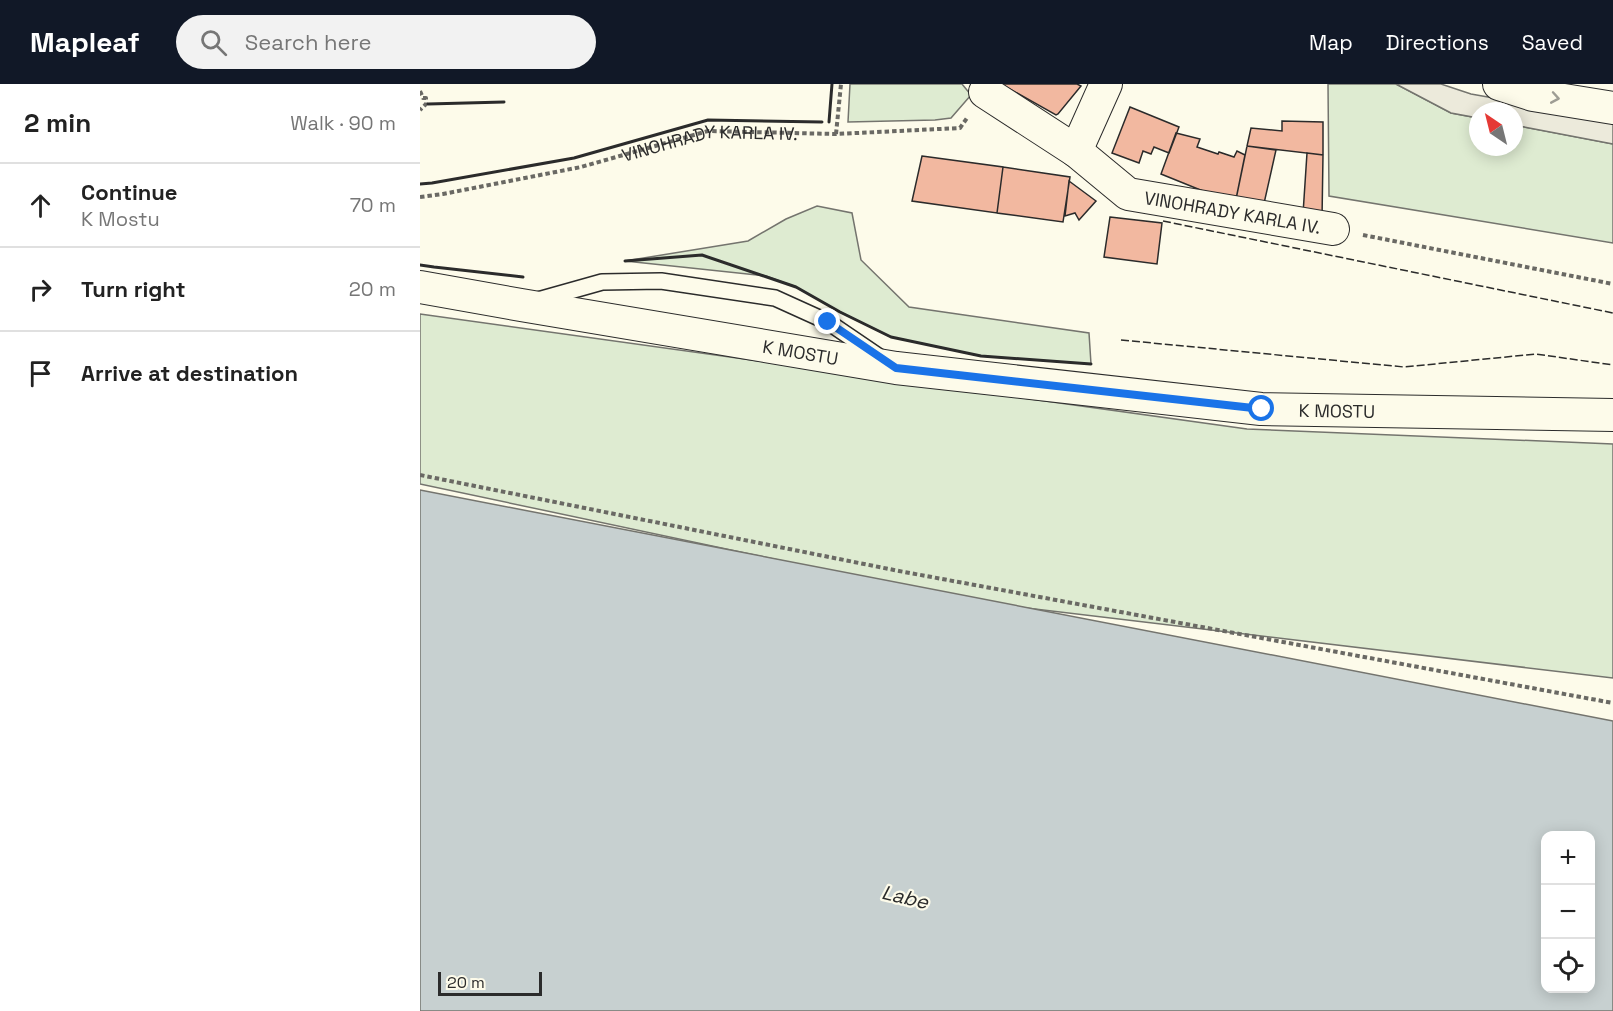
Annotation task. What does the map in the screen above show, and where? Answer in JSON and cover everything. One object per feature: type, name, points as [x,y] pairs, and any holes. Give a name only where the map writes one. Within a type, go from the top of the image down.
[{"type":"street","points":[[1076,151],[1106,84]]},
{"type":"street","points":[[1499,84],[1533,95],[1613,108]]},
{"type":"street","name":"VINOHRADY KARLA IV.","points":[[985,92],[1076,151],[1128,194],[1333,229]]},
{"type":"street","name":"K MOSTU","points":[[420,287],[896,368],[1262,409],[1613,415]]},
{"type":"lane","points":[[521,305],[602,282],[661,281],[775,298],[828,322],[896,368]]},
{"type":"path","points":[[836,134],[841,84]]},
{"type":"path","points":[[420,91],[423,98],[426,98],[426,104],[420,110]]},
{"type":"path","name":"VINOHRADY KARLA IV.","points":[[420,197],[581,167],[708,131],[836,134],[960,128],[985,92]]},
{"type":"path","points":[[1333,229],[1613,284]]},
{"type":"path","points":[[420,475],[899,571],[1613,703]]},
{"type":"green space","points":[[850,84],[962,84],[971,95],[951,118],[848,122]]},
{"type":"green space","points":[[1328,84],[1396,84],[1451,113],[1469,116],[1469,156],[1523,156],[1523,127],[1613,144],[1613,243],[1329,196]]},
{"type":"green space","points":[[817,206],[852,213],[861,260],[909,307],[1089,333],[1091,364],[981,356],[891,337],[796,287],[766,276],[625,261],[748,241],[786,219]]},
{"type":"green space","points":[[420,314],[1247,429],[1613,444],[1613,678],[976,602],[420,484]]},
{"type":"shaded area","points":[[1396,84],[1441,84],[1471,94],[1516,102],[1469,102],[1469,116],[1451,113]]},
{"type":"shaded area","points":[[1523,103],[1613,119],[1613,144],[1523,127]]},
{"type":"water","name":"Labe","points":[[420,490],[1613,721],[1613,1011],[420,1011]]},
{"type":"building","points":[[1001,84],[1077,84],[1081,86],[1056,115]]},
{"type":"building","points":[[1130,107],[1179,127],[1169,153],[1154,147],[1151,154],[1143,151],[1139,163],[1112,153]]},
{"type":"building","points":[[1282,121],[1323,122],[1323,155],[1247,146],[1251,128],[1282,131]]},
{"type":"building","points":[[1176,133],[1200,139],[1197,147],[1218,154],[1219,152],[1234,157],[1237,151],[1245,155],[1235,204],[1161,174]]},
{"type":"building","points":[[1247,146],[1276,150],[1263,208],[1235,204]]},
{"type":"building","points":[[1307,153],[1323,155],[1322,219],[1303,214]]},
{"type":"building","points":[[922,156],[1003,167],[997,213],[912,201]]},
{"type":"building","points":[[1003,167],[1070,177],[1063,222],[997,213]]},
{"type":"building","points":[[1069,181],[1096,201],[1079,220],[1075,213],[1065,216]]},
{"type":"building","points":[[1110,217],[1162,223],[1157,264],[1104,257]]},
{"type":"fence","points":[[1163,221],[1613,313]]},
{"type":"fence","points":[[1121,340],[1404,367],[1536,354],[1613,365]]},
{"type":"wall","points":[[829,122],[832,84]]},
{"type":"wall","points":[[428,104],[504,102]]},
{"type":"wall","points":[[420,184],[574,158],[708,120],[822,122]]},
{"type":"wall","points":[[625,261],[702,255],[796,287],[891,337],[981,356],[1091,364]]},
{"type":"wall","points":[[420,265],[523,277]]},
{"type":"route","points":[[828,322],[896,368],[1262,409]]}]
